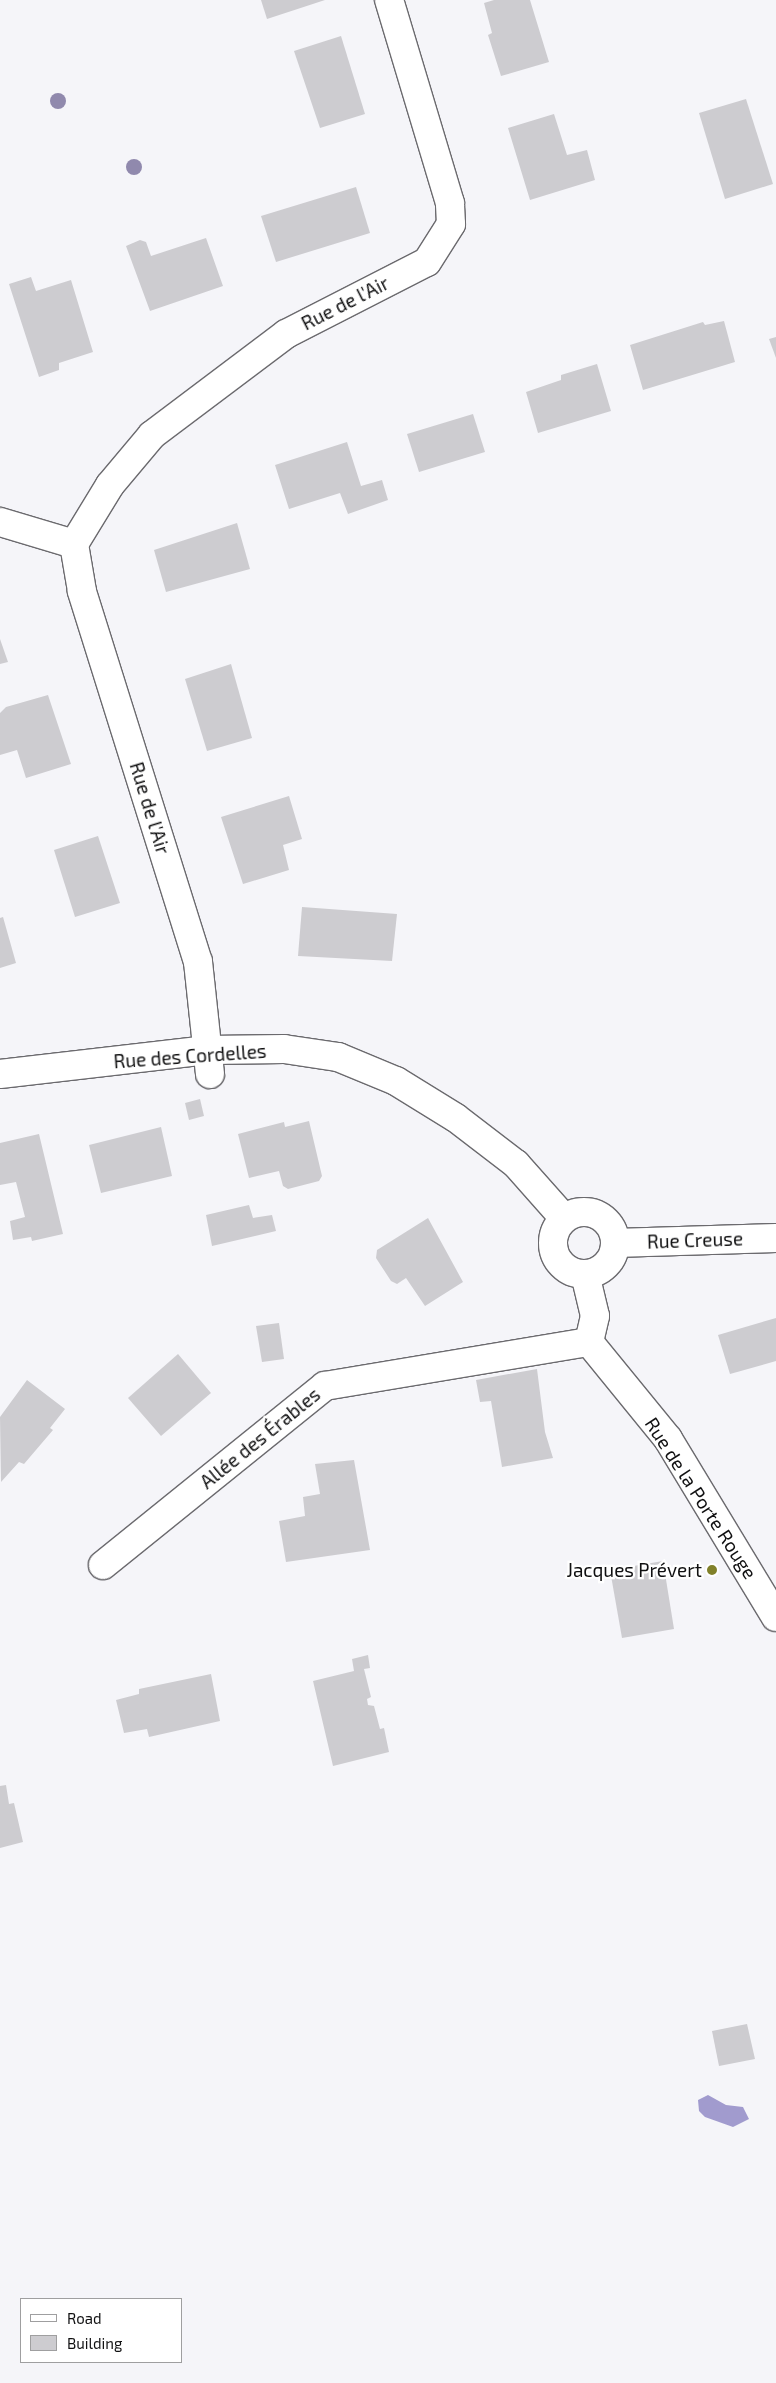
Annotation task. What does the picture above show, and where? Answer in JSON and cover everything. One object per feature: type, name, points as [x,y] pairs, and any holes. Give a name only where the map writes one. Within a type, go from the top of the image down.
[{"type":"street","name":"Rue de l'Air","points":[[209,1062],[198,962],[82,591],[74,544],[110,484],[152,435],[286,334],[426,262],[451,224],[450,203],[389,0]]},
{"type":"street","points":[[0,522],[74,544]]},
{"type":"street","name":"Rue des Cordelles","points":[[0,1074],[209,1062],[284,1049],[338,1057],[396,1080],[456,1118],[516,1164],[564,1218]]},
{"type":"street","points":[[578,1213],[593,1213],[609,1224],[615,1243],[609,1261],[603,1268],[585,1274],[567,1269],[554,1254],[554,1235],[564,1218],[578,1213]]},
{"type":"street","name":"Rue Creuse","points":[[615,1243],[776,1238]]},
{"type":"street","points":[[585,1274],[594,1316],[589,1342]]},
{"type":"street","name":"Allée des Érables","points":[[103,1565],[325,1386],[589,1342]]},
{"type":"street","name":"Rue de la Porte Rouge","points":[[589,1342],[668,1439],[776,1617]]},
{"type":"shaded area","points":[[708,2095],[726,2105],[743,2107],[749,2119],[733,2127],[705,2117],[699,2111],[698,2100]]},
{"type":"building","points":[[261,0],[325,0],[267,19]]},
{"type":"building","points":[[494,0],[530,0],[549,62],[501,76],[488,35],[492,33],[484,3]]},
{"type":"building","points":[[341,36],[365,114],[320,128],[294,51]]},
{"type":"building","points":[[746,99],[773,184],[725,199],[699,113]]},
{"type":"building","points":[[554,114],[567,155],[587,150],[595,180],[530,200],[508,128]]},
{"type":"building","points":[[356,187],[370,233],[276,262],[261,216]]},
{"type":"building","points":[[206,238],[223,286],[150,311],[126,246],[140,240],[146,242],[151,256]]},
{"type":"building","points":[[31,277],[36,291],[71,280],[93,352],[59,363],[59,370],[39,377],[9,284]]},
{"type":"building","points":[[724,321],[735,362],[643,390],[630,345],[703,322],[705,325]]},
{"type":"building","points":[[776,337],[776,358],[769,339]]},
{"type":"building","points":[[597,364],[611,411],[538,433],[526,392],[561,380],[561,375]]},
{"type":"building","points":[[473,414],[485,452],[419,472],[407,434]]},
{"type":"building","points":[[347,442],[361,486],[382,480],[388,500],[348,514],[340,493],[289,509],[275,465]]},
{"type":"building","points":[[237,523],[250,569],[166,592],[154,550]]},
{"type":"building","points":[[0,639],[8,662],[0,664]]},
{"type":"building","points":[[231,664],[252,738],[207,751],[185,679]]},
{"type":"building","points":[[48,695],[71,764],[26,778],[17,750],[0,755],[0,713],[6,707]]},
{"type":"building","points":[[289,796],[302,839],[283,845],[289,870],[243,884],[221,817]]},
{"type":"building","points":[[98,836],[120,903],[75,917],[54,850]]},
{"type":"building","points":[[302,907],[397,914],[392,961],[298,956]]},
{"type":"building","points":[[3,917],[16,963],[0,968],[0,918]]},
{"type":"building","points":[[200,1099],[204,1116],[189,1120],[185,1103]]},
{"type":"building","points":[[309,1121],[322,1176],[319,1181],[288,1189],[283,1186],[279,1171],[249,1178],[238,1134],[284,1122],[285,1127]]},
{"type":"building","points":[[161,1127],[172,1176],[101,1193],[89,1145]]},
{"type":"building","points":[[39,1134],[63,1234],[32,1241],[31,1237],[13,1240],[10,1221],[25,1217],[16,1182],[0,1185],[0,1143]]},
{"type":"building","points":[[249,1205],[253,1218],[272,1215],[276,1231],[212,1246],[206,1215]]},
{"type":"building","points":[[428,1218],[463,1282],[425,1306],[406,1278],[397,1284],[391,1281],[376,1258],[377,1250]]},
{"type":"building","points":[[776,1318],[776,1361],[730,1374],[718,1335]]},
{"type":"building","points":[[279,1323],[284,1359],[262,1362],[256,1326]]},
{"type":"building","points":[[178,1354],[211,1393],[161,1436],[128,1398]]},
{"type":"building","points":[[537,1369],[545,1432],[553,1458],[502,1467],[491,1401],[480,1402],[476,1380]]},
{"type":"building","points":[[27,1380],[65,1409],[50,1428],[53,1430],[24,1464],[19,1462],[1,1482],[0,1417]]},
{"type":"building","points":[[354,1460],[370,1550],[286,1562],[279,1521],[305,1516],[303,1497],[320,1494],[315,1464]]},
{"type":"building","points":[[663,1561],[674,1629],[622,1638],[610,1570]]},
{"type":"building","points":[[368,1655],[370,1668],[364,1669],[371,1697],[367,1699],[368,1705],[374,1706],[380,1729],[384,1728],[389,1752],[333,1766],[313,1681],[354,1671],[352,1659]]},
{"type":"building","points":[[211,1674],[220,1721],[149,1737],[147,1729],[124,1733],[116,1700],[139,1694],[139,1689]]},
{"type":"building","points":[[6,1785],[9,1804],[14,1803],[23,1842],[0,1848],[0,1786]]},
{"type":"building","points":[[747,2024],[755,2059],[719,2066],[712,2031]]},
{"type":"place","name":"Jacques Prévert","points":[[712,1570]]}]
